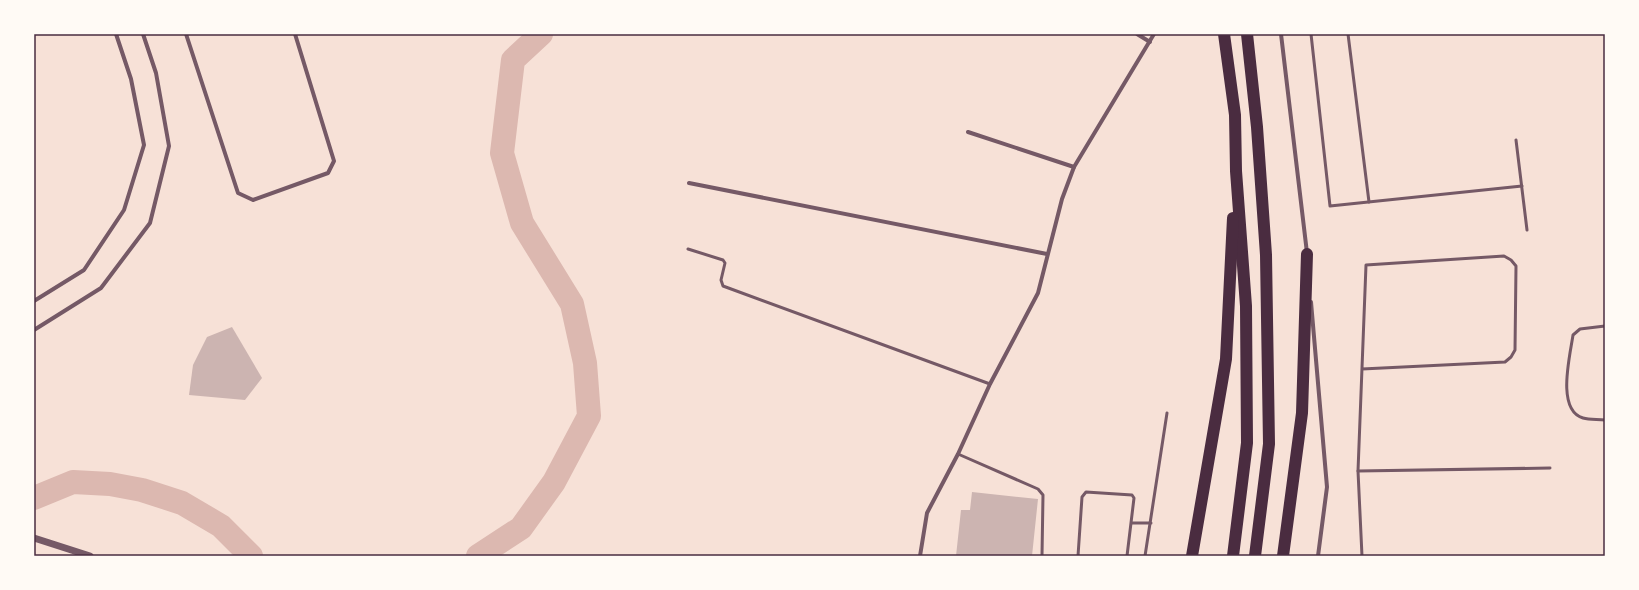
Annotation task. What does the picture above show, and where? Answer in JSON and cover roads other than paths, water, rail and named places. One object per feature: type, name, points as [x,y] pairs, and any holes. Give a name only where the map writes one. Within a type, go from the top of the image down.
[{"type":"highway","points":[[1224,34],[1235,115],[1236,171],[1246,306],[1247,443],[1233,556]]},
{"type":"highway","points":[[1247,34],[1258,134],[1266,255],[1269,436],[1255,556]]},
{"type":"highway","points":[[1192,556],[1226,359],[1236,171]]},
{"type":"highway","points":[[1283,556],[1302,413],[1307,254]]},
{"type":"street","points":[[34,301],[84,270],[124,210],[144,145],[131,79],[116,34]]},
{"type":"street","points":[[34,330],[101,288],[150,223],[169,146],[156,73],[143,34]]},
{"type":"street","points":[[186,34],[238,193],[253,200],[328,173],[334,161],[295,34]]},
{"type":"street","points":[[1137,34],[1150,42]]},
{"type":"street","points":[[920,556],[927,513],[958,454],[990,384],[1038,293],[1062,199],[1074,167],[1154,34]]},
{"type":"street","points":[[1281,34],[1307,254],[1327,487],[1318,556]]},
{"type":"street","points":[[968,132],[1074,167]]},
{"type":"street","points":[[689,182],[1047,254]]},
{"type":"street","points":[[34,538],[87,555]]},
{"type":"lane","points":[[1311,34],[1330,206],[1522,186]]},
{"type":"lane","points":[[1348,34],[1369,202]]},
{"type":"lane","points":[[1516,140],[1527,230]]},
{"type":"lane","points":[[688,249],[723,260],[725,263],[721,280],[723,286],[990,384]]},
{"type":"lane","points":[[1362,369],[1505,362],[1512,357],[1515,350],[1516,266],[1512,260],[1504,256],[1366,264],[1358,471],[1362,556]]},
{"type":"lane","points":[[1605,326],[1580,329],[1573,335],[1566,391],[1568,403],[1574,411],[1583,418],[1605,420]]},
{"type":"lane","points":[[1145,556],[1167,413]]},
{"type":"lane","points":[[958,454],[1038,489],[1043,495],[1042,556]]},
{"type":"lane","points":[[1358,471],[1550,468]]},
{"type":"lane","points":[[1078,556],[1084,494],[1086,492],[1132,495],[1134,498],[1127,556]]},
{"type":"lane","points":[[1132,522],[1151,523]]},
{"type":"waterway","points":[[478,556],[521,528],[554,482],[589,416],[585,363],[572,304],[522,223],[502,153],[513,60],[541,34]]},
{"type":"waterway","points":[[34,498],[73,482],[110,484],[142,490],[182,503],[221,526],[251,556]]}]
